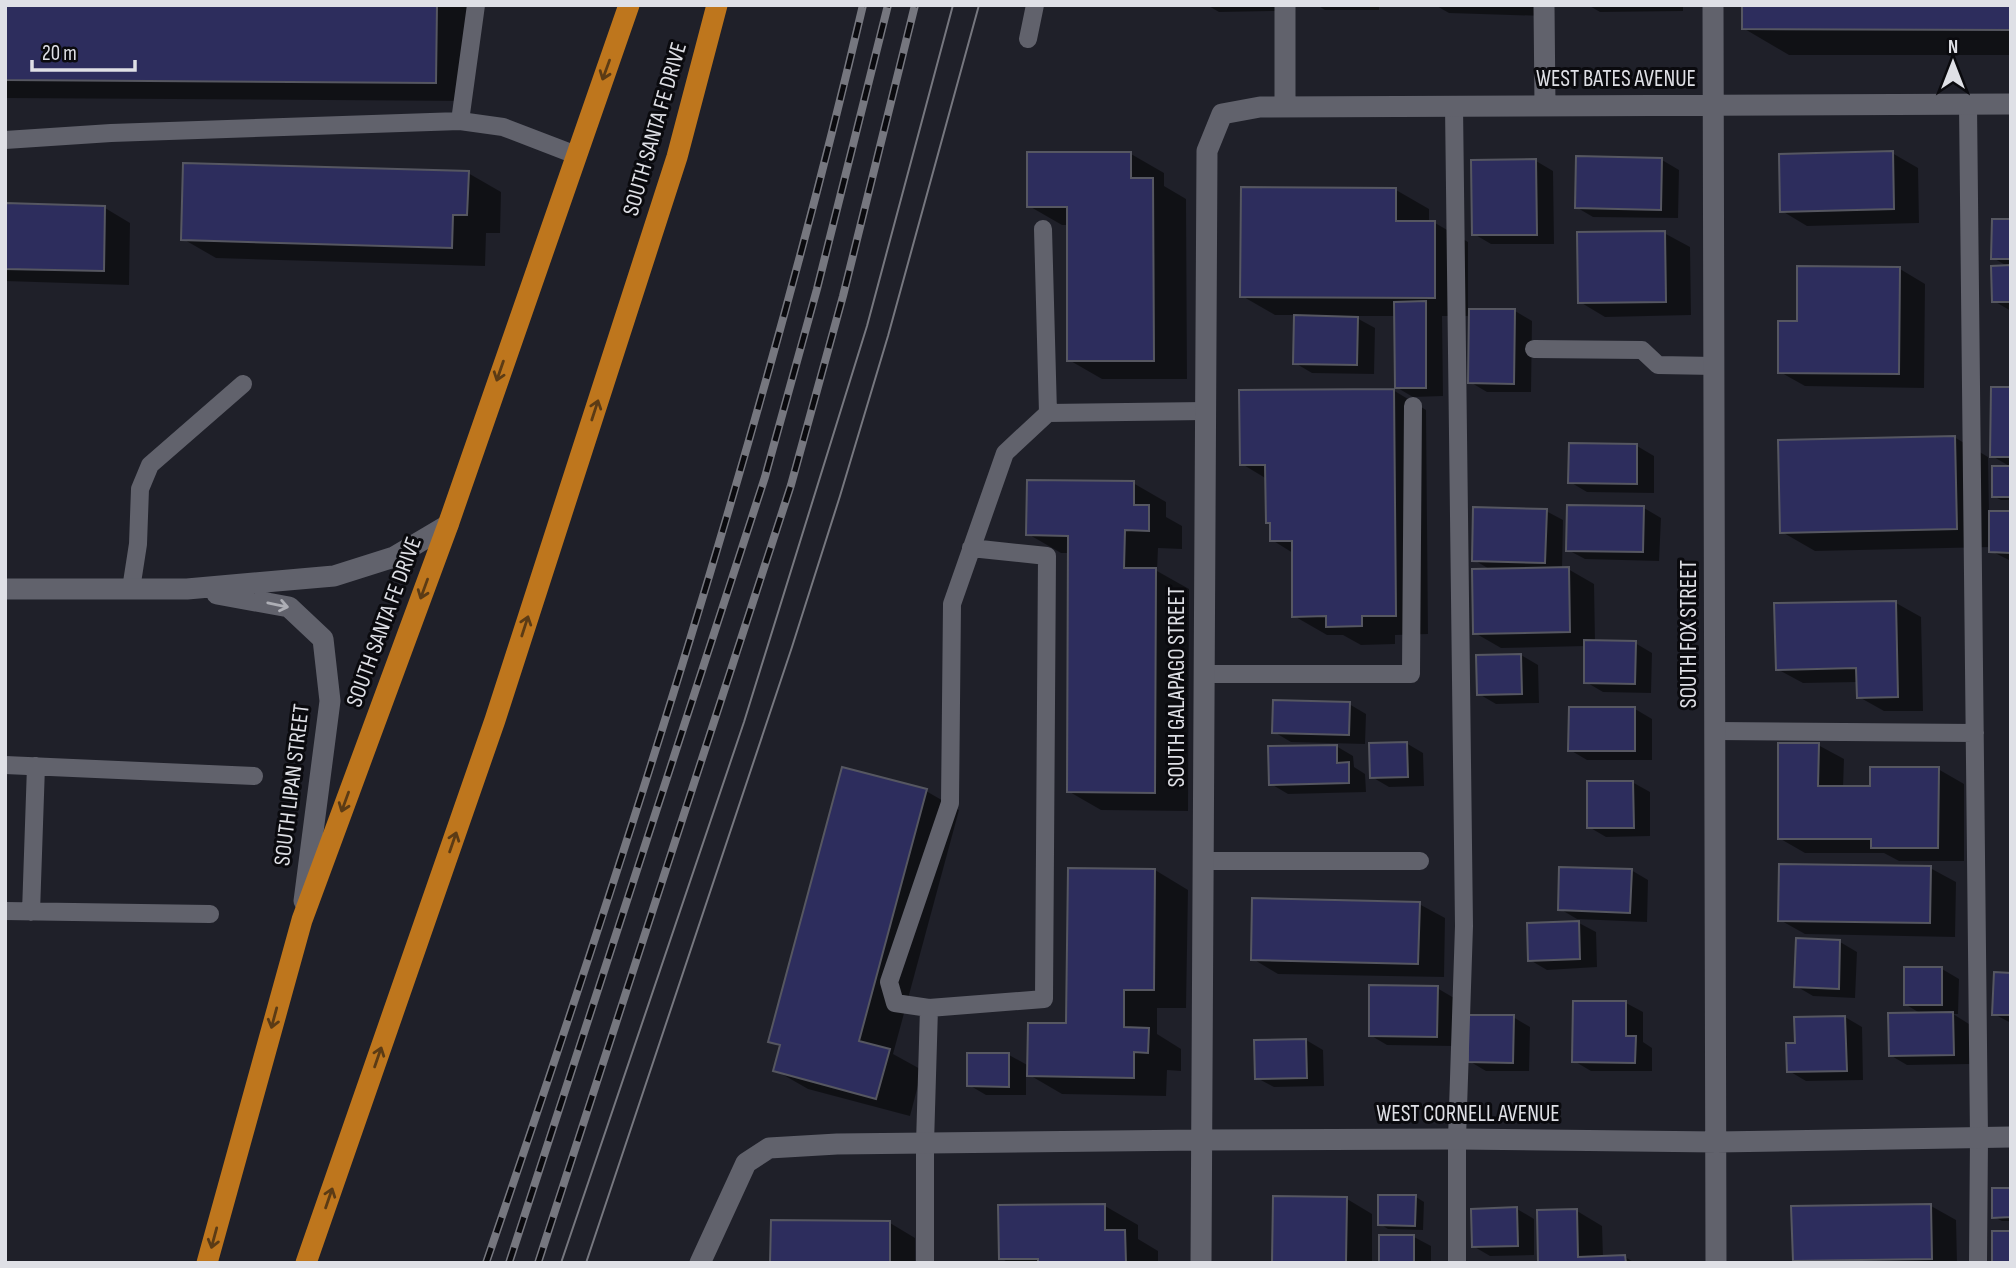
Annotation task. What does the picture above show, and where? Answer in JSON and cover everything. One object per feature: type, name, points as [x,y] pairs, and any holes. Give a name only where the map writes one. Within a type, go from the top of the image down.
[{"type":"highway","name":"SOUTH SANTA FE DRIVE","points":[[207,1263],[302,920],[447,525],[629,5]]},
{"type":"highway","name":"SOUTH SANTA FE DRIVE","points":[[306,1263],[495,720],[677,157],[717,5]]},
{"type":"street","points":[[1285,5],[1285,107]]},
{"type":"street","points":[[1544,5],[1545,106]]},
{"type":"street","name":"SOUTH FOX STREET","points":[[1713,5],[1716,1263]]},
{"type":"street","name":"WEST BATES AVENUE","points":[[1222,114],[1260,107],[2011,104]]},
{"type":"street","name":"SOUTH GALAPAGO STREET","points":[[1201,1263],[1207,151],[1222,114]]},
{"type":"street","name":"SOUTH LIPAN STREET","points":[[5,589],[187,589],[334,576],[394,558],[447,525]]},
{"type":"street","name":"SOUTH LIPAN STREET","points":[[187,589],[289,607],[323,639],[330,701],[302,920]]},
{"type":"street","name":"WEST CORNELL AVENUE","points":[[701,1263],[746,1163],[769,1148],[838,1144],[1201,1140],[1717,1142],[2011,1138]]},
{"type":"lane","points":[[460,121],[476,5]]},
{"type":"lane","points":[[1028,39],[1035,5]]},
{"type":"lane","points":[[1968,104],[1978,1263]]},
{"type":"lane","points":[[1454,106],[1464,926],[1457,1139],[1457,1263]]},
{"type":"lane","points":[[5,140],[111,133],[460,121],[503,127],[576,155]]},
{"type":"lane","points":[[1043,229],[1048,413]]},
{"type":"lane","points":[[1534,349],[1642,350],[1658,365],[1715,366]]},
{"type":"lane","points":[[131,589],[138,544],[140,489],[150,465],[243,384]]},
{"type":"lane","points":[[1204,674],[1411,674],[1413,407]]},
{"type":"lane","points":[[971,548],[1047,556],[1044,999],[929,1008],[895,1003],[889,982],[950,803],[952,604],[971,548],[1005,453],[1048,413],[1205,411]]},
{"type":"lane","points":[[1716,731],[1975,733]]},
{"type":"lane","name":"SOUTH LIPAN STREET","points":[[5,765],[254,776]]},
{"type":"lane","points":[[31,912],[36,766]]},
{"type":"lane","points":[[1203,861],[1420,861]]},
{"type":"lane","points":[[5,911],[210,914]]},
{"type":"lane","points":[[925,1263],[929,1008]]},
{"type":"building","points":[[5,5],[437,5],[436,83],[5,80]]},
{"type":"building","points":[[1742,5],[2011,5],[2011,30],[1742,29]]},
{"type":"building","points":[[1893,151],[1894,209],[1780,212],[1779,154]]},
{"type":"building","points":[[1027,152],[1131,152],[1131,178],[1153,178],[1154,361],[1067,361],[1067,207],[1027,207]]},
{"type":"building","points":[[1576,156],[1662,158],[1661,210],[1575,208]]},
{"type":"building","points":[[1536,159],[1537,235],[1472,235],[1471,160]]},
{"type":"building","points":[[183,163],[469,171],[467,215],[453,215],[452,248],[181,240]]},
{"type":"building","points":[[1241,187],[1396,188],[1396,221],[1435,221],[1435,298],[1240,297]]},
{"type":"building","points":[[5,203],[105,206],[104,271],[5,269]]},
{"type":"building","points":[[1992,219],[2011,219],[2011,259],[1991,259]]},
{"type":"building","points":[[1665,231],[1666,302],[1578,303],[1577,232]]},
{"type":"building","points":[[2011,265],[2011,302],[1992,302],[1991,266]]},
{"type":"building","points":[[1797,266],[1900,267],[1899,374],[1778,373],[1778,321],[1797,321]]},
{"type":"building","points":[[1426,301],[1426,388],[1395,388],[1394,302]]},
{"type":"building","points":[[1469,309],[1515,309],[1514,384],[1468,383]]},
{"type":"building","points":[[1294,315],[1358,317],[1357,365],[1293,364]]},
{"type":"building","points":[[1991,387],[2011,387],[2011,457],[1990,457]]},
{"type":"building","points":[[1394,389],[1396,616],[1362,616],[1362,626],[1326,627],[1326,616],[1292,617],[1292,541],[1270,541],[1270,523],[1266,523],[1265,465],[1240,465],[1239,390]]},
{"type":"building","points":[[1955,436],[1957,529],[1780,533],[1778,440]]},
{"type":"building","points":[[1569,443],[1637,444],[1637,484],[1568,483]]},
{"type":"building","points":[[1992,466],[2011,466],[2011,497],[1992,497]]},
{"type":"building","points":[[1027,480],[1134,481],[1134,505],[1149,505],[1149,531],[1125,530],[1124,568],[1156,568],[1155,793],[1067,792],[1068,536],[1026,535]]},
{"type":"building","points":[[1567,505],[1644,506],[1643,552],[1566,551]]},
{"type":"building","points":[[1473,507],[1547,509],[1545,563],[1472,561]]},
{"type":"building","points":[[1989,511],[2011,511],[2011,553],[1989,552]]},
{"type":"building","points":[[1569,567],[1570,632],[1473,634],[1472,569]]},
{"type":"building","points":[[1896,601],[1898,697],[1857,698],[1856,668],[1776,670],[1774,603]]},
{"type":"building","points":[[1584,640],[1636,641],[1635,684],[1584,683]]},
{"type":"building","points":[[1521,654],[1522,694],[1477,695],[1476,655]]},
{"type":"building","points":[[1273,700],[1350,702],[1349,735],[1272,733]]},
{"type":"building","points":[[1569,707],[1635,707],[1635,751],[1568,751]]},
{"type":"building","points":[[1407,742],[1408,777],[1370,778],[1369,743]]},
{"type":"building","points":[[1778,743],[1819,743],[1818,786],[1870,786],[1870,767],[1939,767],[1938,848],[1871,848],[1871,839],[1778,839]]},
{"type":"building","points":[[1337,745],[1337,763],[1349,762],[1349,783],[1269,785],[1268,746]]},
{"type":"building","points":[[842,767],[927,789],[859,1041],[890,1049],[876,1099],[773,1071],[780,1045],[768,1042]]},
{"type":"building","points":[[1587,781],[1633,781],[1634,828],[1587,828]]},
{"type":"building","points":[[1779,864],[1931,866],[1930,923],[1778,921]]},
{"type":"building","points":[[1559,867],[1632,869],[1630,913],[1558,910]]},
{"type":"building","points":[[1068,868],[1155,869],[1154,990],[1124,990],[1124,1027],[1149,1028],[1148,1053],[1134,1052],[1134,1078],[1027,1076],[1028,1023],[1066,1023]]},
{"type":"building","points":[[1252,898],[1420,902],[1418,964],[1251,960]]},
{"type":"building","points":[[1579,921],[1580,959],[1528,961],[1527,923]]},
{"type":"building","points":[[1796,938],[1840,940],[1839,989],[1794,987]]},
{"type":"building","points":[[1904,967],[1942,967],[1942,1005],[1904,1005]]},
{"type":"building","points":[[1994,972],[2011,973],[2011,1015],[1992,1015]]},
{"type":"building","points":[[1369,985],[1438,986],[1437,1037],[1369,1036]]},
{"type":"building","points":[[1573,1001],[1626,1001],[1626,1036],[1636,1036],[1635,1063],[1572,1062]]},
{"type":"building","points":[[1953,1012],[1954,1055],[1889,1056],[1888,1013]]},
{"type":"building","points":[[1468,1015],[1514,1015],[1513,1063],[1468,1062]]},
{"type":"building","points":[[1845,1016],[1847,1071],[1787,1072],[1786,1043],[1795,1043],[1794,1017]]},
{"type":"building","points":[[1306,1039],[1307,1078],[1255,1079],[1254,1040]]},
{"type":"building","points":[[967,1053],[1009,1053],[1009,1087],[967,1086]]},
{"type":"building","points":[[1992,1188],[2011,1188],[2011,1217],[1992,1218]]},
{"type":"building","points":[[1378,1195],[1416,1195],[1415,1226],[1378,1225]]},
{"type":"building","points":[[1273,1196],[1347,1197],[1346,1263],[1272,1263]]},
{"type":"building","points":[[1105,1204],[1105,1230],[1125,1230],[1126,1263],[1038,1263],[1038,1259],[999,1259],[998,1205]]},
{"type":"building","points":[[1931,1204],[1932,1259],[1793,1261],[1791,1206]]},
{"type":"building","points":[[1517,1207],[1518,1246],[1472,1247],[1471,1209]]},
{"type":"building","points":[[1577,1209],[1578,1257],[1625,1255],[1626,1263],[1538,1263],[1537,1210]]},
{"type":"building","points":[[771,1220],[890,1221],[890,1263],[770,1263]]},
{"type":"building","points":[[1992,1231],[2011,1231],[2011,1263],[1992,1263]]},
{"type":"building","points":[[1379,1235],[1414,1235],[1414,1263],[1379,1263]]},
{"type":"tram line","points":[[561,1263],[744,722],[867,326],[953,5]]},
{"type":"tram line","points":[[586,1263],[840,496],[888,336],[979,5]]},
{"type":"railway","points":[[486,1263],[591,952],[690,638],[782,323],[863,5]]},
{"type":"railway","points":[[509,1263],[765,477],[817,289],[888,5]]},
{"type":"railway","points":[[538,1263],[791,485],[843,296],[915,5]]}]
